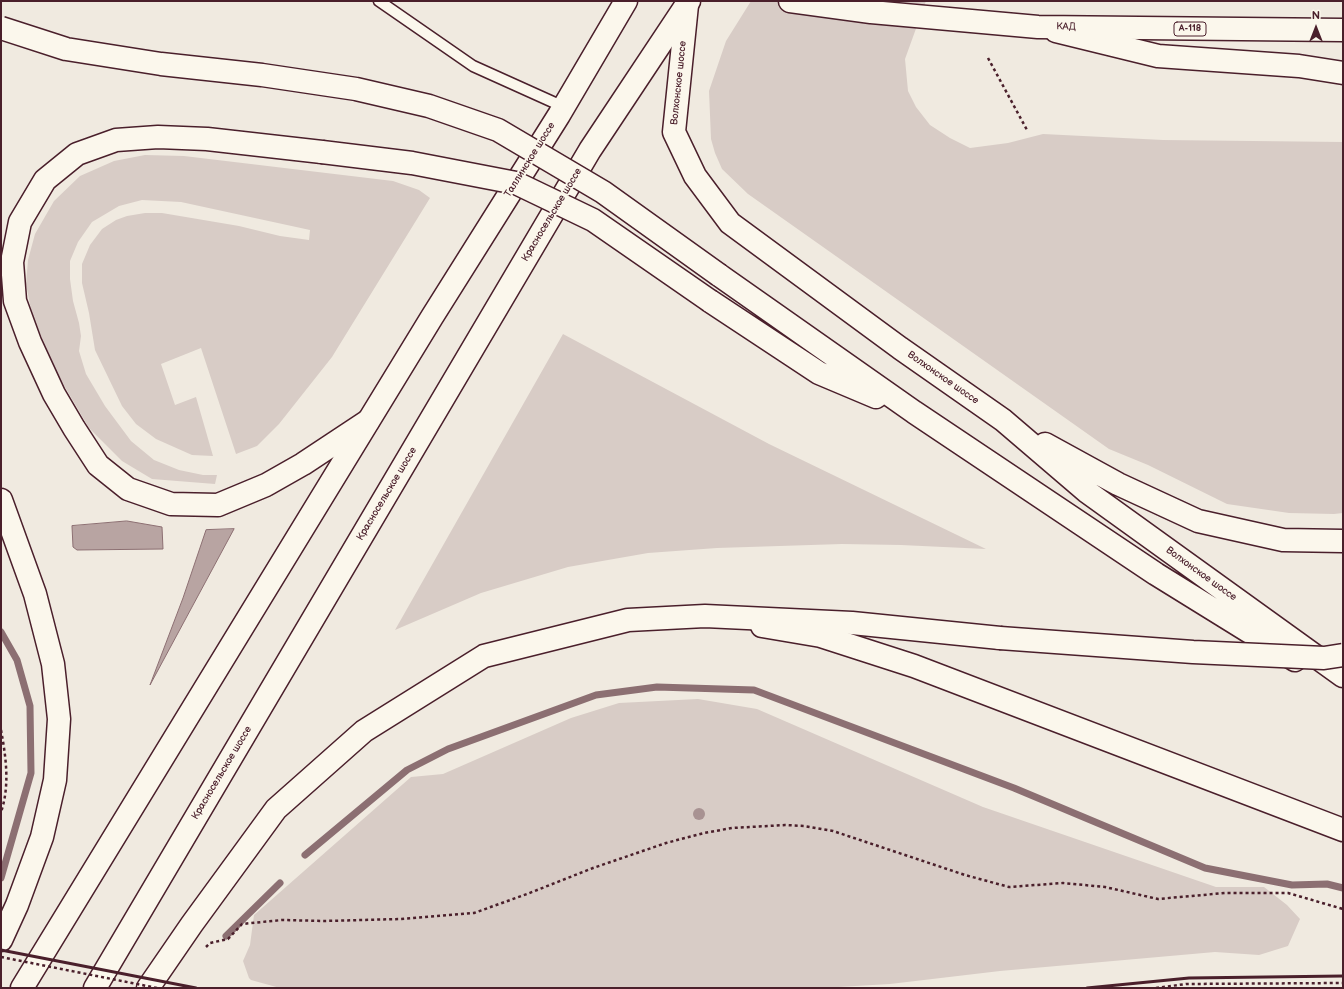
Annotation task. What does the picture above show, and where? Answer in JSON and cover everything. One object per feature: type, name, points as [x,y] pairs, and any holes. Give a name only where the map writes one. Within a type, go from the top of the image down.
[{"type":"main road","name":"Таллинское шоссе","points":[[368,421],[564,107],[626,1]]},
{"type":"main road","name":"КАД","points":[[790,1],[871,12],[1038,27],[1343,30]]},
{"type":"main road","name":"Волхонское шоссе","points":[[688,3],[674,132],[695,176],[730,223],[900,348],[1003,420],[1086,491],[1343,676]]},
{"type":"main road","name":"Красносельское шоссе","points":[[95,988],[590,150],[688,3]]},
{"type":"main road","points":[[1038,27],[1158,56],[1299,66],[1343,73]]},
{"type":"main road","points":[[1,28],[66,50],[161,64],[262,75],[348,88],[429,106],[498,130],[603,192],[914,412]]},
{"type":"main road","points":[[368,421],[303,464],[266,485],[218,505],[171,504],[128,489],[98,465],[74,428],[54,394],[30,342],[14,301],[12,262],[20,222],[45,180],[77,154],[116,140],[158,137],[207,139],[412,163],[516,183],[593,220],[710,301],[819,373],[914,412]]},
{"type":"main road","name":"Волхонское шоссе","points":[[914,412],[1156,574],[1343,691]]},
{"type":"main road","points":[[1003,420],[1118,484],[1198,521],[1283,540],[1343,541]]},
{"type":"main road","points":[[22,988],[368,421]]},
{"type":"main road","points":[[1,500],[35,594],[53,664],[59,719],[55,780],[42,837],[17,905],[1,940]]},
{"type":"main road","points":[[705,616],[821,636],[914,666],[1343,830]]},
{"type":"main road","points":[[148,988],[192,924],[276,809],[364,731],[484,656],[628,620],[705,616],[852,623],[1000,638],[1193,652],[1324,658],[1343,655]]},
{"type":"lane","points":[[379,1],[473,66],[564,107]]},
{"type":"path","points":[[988,58],[1027,130]]},
{"type":"path","points":[[1,730],[7,776],[4,802],[1,812]]},
{"type":"path","points":[[206,949],[210,943],[228,939],[242,924],[282,920],[324,921],[400,919],[474,913],[592,868],[666,843],[704,833],[732,828],[785,825],[804,826],[833,831],[965,875],[1009,887],[1063,883],[1104,888],[1158,899],[1225,894],[1288,894],[1343,909]]},
{"type":"path","points":[[1,957],[157,988]]},
{"type":"path","points":[[1156,988],[1186,984],[1343,983]]},
{"type":"shaded area","points":[[751,1],[926,1],[905,59],[908,91],[916,107],[930,125],[950,138],[970,148],[1008,143],[1043,134],[1163,140],[1343,142],[1343,513],[1289,513],[1227,504],[1148,465],[1109,449],[748,194],[722,169],[715,153],[711,139],[709,91],[726,41]]},
{"type":"shaded area","points":[[145,155],[184,156],[393,181],[419,190],[430,198],[332,357],[279,424],[257,446],[236,454],[201,348],[161,364],[175,405],[196,397],[213,456],[192,455],[156,439],[136,424],[122,406],[95,350],[82,283],[82,264],[90,245],[102,229],[116,220],[127,216],[145,213],[162,213],[239,226],[280,236],[309,240],[310,230],[181,202],[142,200],[119,206],[92,222],[78,242],[70,261],[70,279],[73,301],[81,336],[79,351],[86,374],[105,406],[131,441],[154,460],[179,470],[203,475],[217,475],[215,484],[152,479],[122,461],[89,428],[59,377],[32,315],[26,284],[28,260],[35,234],[54,201],[80,176],[114,161]]},
{"type":"shaded area","points":[[563,334],[769,444],[986,549],[842,544],[717,548],[648,553],[568,567],[481,593],[395,630]]},
{"type":"shaded area","points":[[127,521],[162,527],[163,549],[77,550],[73,547],[72,526]]},
{"type":"shaded area","points":[[234,529],[150,685],[183,598],[206,530]]},
{"type":"shaded area","points":[[698,699],[757,709],[983,807],[1216,887],[1264,887],[1287,905],[1300,919],[1288,946],[1259,955],[1215,952],[1000,971],[890,984],[821,988],[280,988],[251,980],[249,978],[243,961],[250,945],[254,915],[411,777],[443,774],[571,718],[619,703]]},
{"type":"waterway","points":[[1,632],[17,660],[30,706],[31,773],[1,878]]},
{"type":"waterway","points":[[305,855],[407,770],[448,749],[596,695],[657,687],[754,690],[1014,788],[1205,868],[1292,885],[1327,884],[1343,888]]},
{"type":"waterway","points":[[226,936],[280,883]]},
{"type":"railway","points":[[1,950],[196,988]]},
{"type":"railway","points":[[1087,988],[1189,978],[1343,976]]}]
